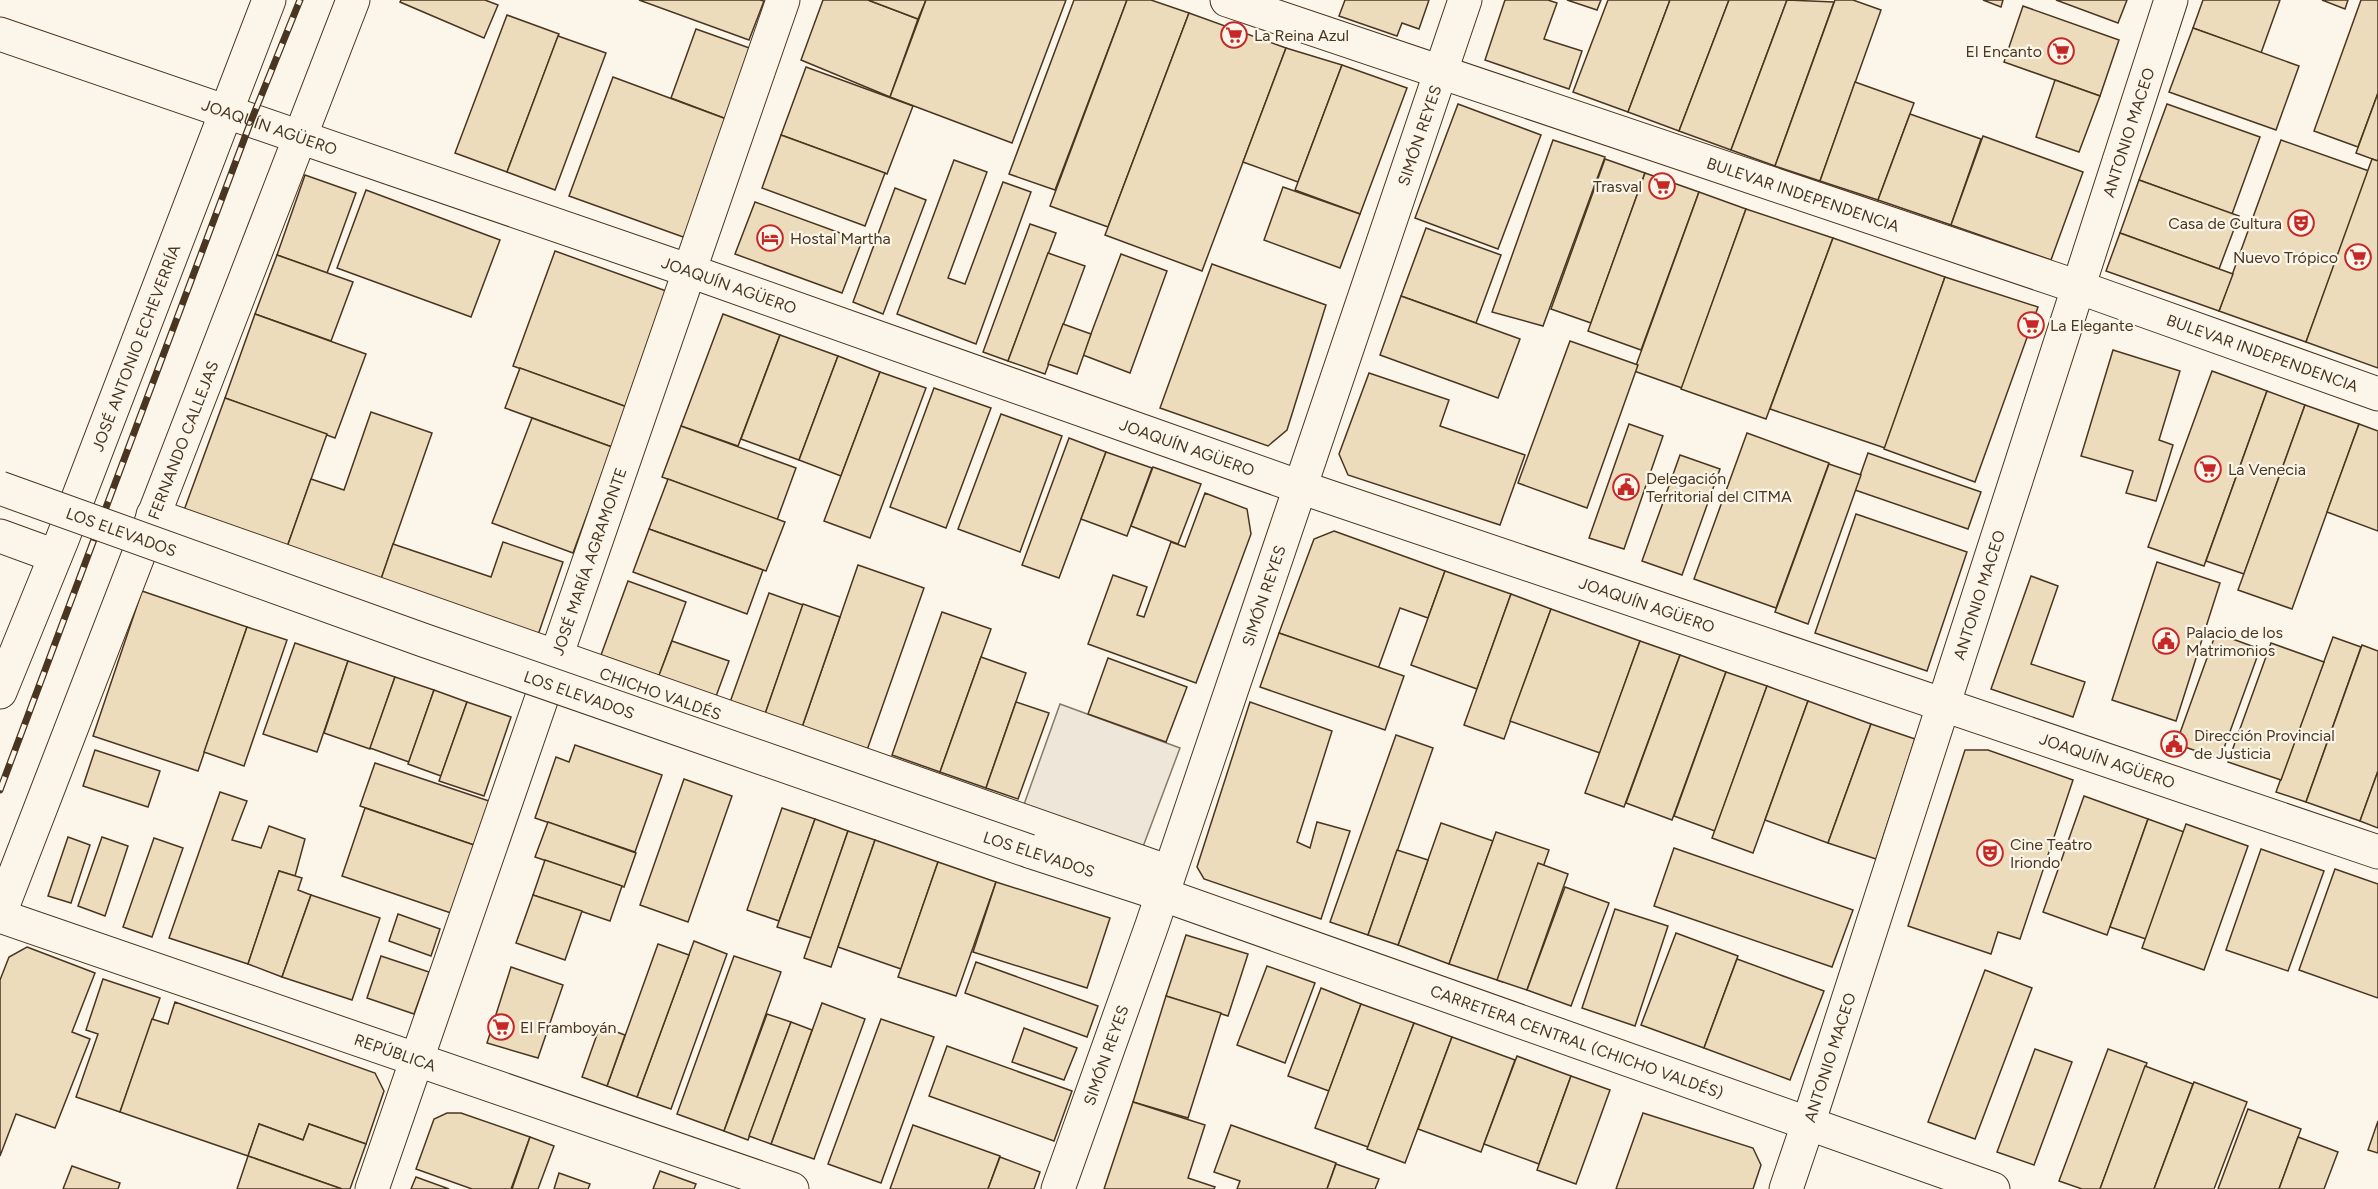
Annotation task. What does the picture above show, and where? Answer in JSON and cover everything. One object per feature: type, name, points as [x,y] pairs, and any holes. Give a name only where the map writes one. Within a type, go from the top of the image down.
[{"type":"street","name":"JOSÉ ANTONIO ECHEVERRÍA","points":[[0,692],[228,112],[269,0]]},
{"type":"street","name":"FERNANDO CALLEJAS","points":[[0,914],[352,0]]},
{"type":"street","name":"JOSÉ MARÍA AGRAMONTE","points":[[372,1189],[783,0]]},
{"type":"street","name":"BULEVAR INDEPENDENCIA","points":[[1227,0],[2078,287],[2378,394]]},
{"type":"street","name":"SIMÓN REYES","points":[[1058,1189],[1165,883],[1465,0]]},
{"type":"street","name":"ANTONIO MACEO","points":[[1786,1189],[2171,0]]},
{"type":"street","name":"JOAQUÍN AGÜERO","points":[[0,34],[690,271],[1300,487],[2378,852]]},
{"type":"street","name":"LOS ELEVADOS","points":[[0,488],[423,640],[1029,851],[1165,883]]},
{"type":"street","name":"CHICHO VALDÉS","points":[[153,515],[557,656],[1165,883]]},
{"type":"street","points":[[0,536],[55,556]]},
{"type":"street","name":"CARRETERA CENTRAL (CHICHO VALDÉS)","points":[[1165,883],[1808,1124],[1993,1189]]},
{"type":"street","name":"REPÚBLICA","points":[[0,914],[417,1061],[792,1189]]},
{"type":"shaded area","points":[[1060,704],[1180,748],[1141,852],[1022,810]]},
{"type":"building","points":[[401,0],[485,0],[498,5],[484,38],[400,2]]},
{"type":"building","points":[[639,0],[760,0],[764,1],[749,40]]},
{"type":"building","points":[[823,0],[868,0],[918,19],[890,97],[801,60]]},
{"type":"building","points":[[868,0],[926,0],[918,19]]},
{"type":"building","points":[[926,0],[1066,0],[1012,143],[890,97]]},
{"type":"building","points":[[1074,0],[1127,0],[1055,190],[1009,174]]},
{"type":"building","points":[[1127,0],[1151,0],[1189,13],[1108,227],[1050,206]]},
{"type":"building","points":[[1345,0],[1429,0],[1419,29],[1402,23],[1397,36],[1339,16]]},
{"type":"building","points":[[1505,0],[1548,0],[1557,3],[1544,39],[1582,51],[1569,89],[1485,60]]},
{"type":"building","points":[[1567,0],[1601,0],[1597,10]]},
{"type":"building","points":[[1608,0],[1670,0],[1628,112],[1573,92]]},
{"type":"building","points":[[1670,0],[1729,0],[1679,131],[1628,112]]},
{"type":"building","points":[[1729,0],[1787,0],[1731,150],[1679,131]]},
{"type":"building","points":[[1787,0],[1834,2],[1775,166],[1731,150]]},
{"type":"building","points":[[1835,0],[1853,0],[1881,10],[1820,181],[1775,166]]},
{"type":"building","points":[[1983,0],[2003,0],[2001,7]]},
{"type":"building","points":[[2056,0],[2127,0],[2118,23]]},
{"type":"building","points":[[2203,0],[2280,0],[2261,53],[2193,28]]},
{"type":"building","points":[[2322,0],[2348,0],[2345,9]]},
{"type":"building","points":[[2361,0],[2378,0],[2378,93],[2358,147],[2314,131]]},
{"type":"building","name":"El Encanto","points":[[2023,6],[2119,40],[2100,96],[2004,62]]},
{"type":"building","points":[[1189,13],[1286,48],[1202,271],[1105,235]]},
{"type":"building","points":[[507,15],[559,34],[507,172],[455,153]]},
{"type":"building","points":[[2193,28],[2299,66],[2276,130],[2169,92]]},
{"type":"building","points":[[696,29],[755,50],[729,120],[671,98]]},
{"type":"building","points":[[558,36],[606,53],[555,190],[507,172]]},
{"type":"building","points":[[1286,48],[1342,65],[1298,182],[1243,162]]},
{"type":"building","points":[[1342,65],[1407,88],[1360,214],[1295,190]]},
{"type":"building","points":[[806,67],[913,106],[887,174],[781,135]]},
{"type":"building","points":[[613,77],[729,120],[686,238],[569,196]]},
{"type":"building","points":[[2055,80],[2100,96],[2079,152],[2036,137]]},
{"type":"building","points":[[1855,82],[1914,103],[1878,200],[1820,181]]},
{"type":"building","points":[[2378,93],[2378,161],[2356,153]]},
{"type":"building","points":[[1458,104],[1541,135],[1498,249],[1415,218]]},
{"type":"building","points":[[2167,104],[2260,137],[2232,214],[2139,180]]},
{"type":"building","points":[[1910,114],[1981,139],[1951,225],[1878,200]]},
{"type":"building","points":[[781,135],[885,173],[865,226],[762,188]]},
{"type":"building","points":[[1983,136],[2083,172],[2051,260],[1951,225]]},
{"type":"building","points":[[1553,140],[1605,157],[1543,326],[1492,312]]},
{"type":"building","name":"Casa de Cultura","points":[[2281,140],[2369,171],[2306,342],[2219,311]]},
{"type":"building","points":[[1605,159],[1645,173],[1591,323],[1551,309]]},
{"type":"building","name":"Nuevo Trópico","points":[[2372,159],[2378,161],[2378,368],[2306,342]]},
{"type":"building","points":[[954,160],[987,172],[948,278],[965,284],[1003,182],[1031,192],[976,344],[897,314]]},
{"type":"building","points":[[1645,173],[1699,192],[1641,350],[1588,331]]},
{"type":"building","points":[[305,175],[356,193],[327,273],[277,255]]},
{"type":"building","points":[[2139,180],[2239,216],[2219,269],[2120,233]]},
{"type":"building","points":[[1283,187],[1360,214],[1340,268],[1264,240]]},
{"type":"building","points":[[895,188],[926,200],[883,314],[853,302]]},
{"type":"building","points":[[366,190],[500,240],[471,317],[337,268]]},
{"type":"building","points":[[1699,192],[1746,209],[1682,388],[1634,371]]},
{"type":"building","points":[[755,202],[862,241],[842,293],[735,254]]},
{"type":"building","points":[[1746,209],[1833,238],[1766,419],[1681,389]]},
{"type":"building","points":[[1030,224],[1056,233],[1008,361],[983,352]]},
{"type":"building","points":[[1426,228],[1501,255],[1476,323],[1401,296]]},
{"type":"building","points":[[2120,233],[2233,274],[2219,311],[2106,271]]},
{"type":"building","points":[[1833,238],[1945,277],[1885,448],[1770,409]]},
{"type":"building","points":[[555,251],[669,292],[627,407],[513,366]]},
{"type":"building","points":[[1048,253],[1085,266],[1045,374],[1008,361]]},
{"type":"building","points":[[1121,254],[1167,271],[1130,373],[1083,355]]},
{"type":"building","points":[[277,255],[353,282],[331,341],[255,314]]},
{"type":"building","points":[[1212,264],[1326,305],[1287,430],[1268,446],[1160,408]]},
{"type":"building","points":[[1945,277],[2038,307],[1975,482],[1884,449]]},
{"type":"building","points":[[1401,296],[1520,339],[1498,398],[1380,355]]},
{"type":"building","points":[[255,314],[366,354],[335,438],[225,398]]},
{"type":"building","points":[[723,314],[780,335],[738,446],[681,426]]},
{"type":"building","points":[[1063,324],[1091,334],[1077,374],[1048,364]]},
{"type":"building","points":[[780,335],[838,356],[799,460],[741,439]]},
{"type":"building","points":[[1570,341],[1638,365],[1587,508],[1518,483]]},
{"type":"building","points":[[2113,350],[2180,371],[2159,440],[2173,445],[2156,501],[2126,493],[2133,471],[2081,456]]},
{"type":"building","points":[[838,356],[880,372],[841,476],[799,460]]},
{"type":"building","points":[[520,368],[627,407],[612,447],[505,408]]},
{"type":"building","name":"La Venecia","points":[[2212,371],[2267,391],[2204,566],[2148,547]]},
{"type":"building","points":[[880,372],[926,388],[870,538],[824,521]]},
{"type":"building","points":[[1369,373],[1449,400],[1440,426],[1525,455],[1500,525],[1348,475],[1339,454]]},
{"type":"building","points":[[934,388],[991,408],[946,528],[890,507]]},
{"type":"building","points":[[2267,391],[2305,405],[2244,574],[2206,561]]},
{"type":"building","points":[[225,398],[327,434],[286,550],[183,513]]},
{"type":"building","points":[[2305,405],[2359,424],[2292,609],[2238,590]]},
{"type":"building","points":[[371,412],[432,433],[380,582],[286,550],[311,479],[344,490]]},
{"type":"building","points":[[1001,414],[1062,436],[1020,552],[958,529]]},
{"type":"building","points":[[532,418],[612,447],[573,553],[492,523]]},
{"type":"building","name":"Delegación Territorial del CITMA","points":[[1629,424],[1663,436],[1624,549],[1589,538]]},
{"type":"building","points":[[2359,424],[2378,431],[2378,531],[2327,512]]},
{"type":"building","points":[[681,426],[796,468],[777,520],[662,477]]},
{"type":"building","points":[[1747,433],[1829,463],[1776,608],[1694,579]]},
{"type":"building","points":[[1069,438],[1106,452],[1059,578],[1022,565]]},
{"type":"building","points":[[1106,452],[1152,468],[1127,536],[1081,519]]},
{"type":"building","points":[[1868,453],[1981,492],[1968,529],[1855,490]]},
{"type":"building","points":[[1680,455],[1720,469],[1682,575],[1642,561]]},
{"type":"building","points":[[1829,464],[1861,475],[1808,624],[1775,612]]},
{"type":"building","points":[[1153,467],[1201,484],[1178,544],[1131,526]]},
{"type":"building","points":[[668,479],[785,522],[766,571],[649,529]]},
{"type":"building","points":[[1205,493],[1247,509],[1251,534],[1196,683],[1088,644],[1113,575],[1147,587],[1137,615],[1144,617],[1171,542],[1185,547]]},
{"type":"building","points":[[1856,514],[1967,552],[1927,671],[1815,633]]},
{"type":"building","points":[[649,529],[763,570],[747,614],[633,572]]},
{"type":"building","points":[[1334,531],[1445,571],[1428,618],[1400,608],[1378,669],[1279,633],[1314,539]]},
{"type":"building","points":[[503,542],[563,562],[538,635],[380,582],[393,544],[491,577]]},
{"type":"building","name":"Palacio de los Matrimonios","points":[[2157,562],[2220,583],[2176,721],[2112,700]]},
{"type":"building","points":[[858,565],[924,588],[866,753],[801,730]]},
{"type":"building","points":[[1445,571],[1511,594],[1477,689],[1411,665]]},
{"type":"building","points":[[2031,576],[2058,586],[2031,664],[2085,682],[2073,717],[1991,689]]},
{"type":"building","points":[[628,581],[686,602],[659,676],[601,655]]},
{"type":"building","points":[[142,591],[247,627],[198,771],[93,736]]},
{"type":"building","points":[[769,593],[803,605],[764,717],[729,705]]},
{"type":"building","points":[[1511,594],[1551,609],[1504,739],[1464,725]]},
{"type":"building","points":[[803,604],[840,617],[801,730],[764,717]]},
{"type":"building","points":[[1551,609],[1640,641],[1600,753],[1510,721]]},
{"type":"building","points":[[942,612],[991,629],[940,772],[892,755]]},
{"type":"building","points":[[247,627],[287,640],[244,766],[204,752]]},
{"type":"building","points":[[1279,633],[1404,676],[1385,730],[1260,687]]},
{"type":"building","points":[[2216,633],[2260,649],[2220,759],[2176,744]]},
{"type":"building","points":[[2333,637],[2361,647],[2306,802],[2276,792]]},
{"type":"building","points":[[672,641],[729,661],[715,699],[658,678]]},
{"type":"building","points":[[1640,641],[1680,655],[1624,807],[1585,793]]},
{"type":"building","points":[[295,643],[348,661],[317,752],[263,734]]},
{"type":"building","points":[[2271,643],[2324,662],[2281,780],[2228,762]]},
{"type":"building","points":[[2362,645],[2378,651],[2378,771],[2360,821],[2306,802]]},
{"type":"building","points":[[1680,655],[1726,672],[1672,820],[1626,803]]},
{"type":"building","points":[[981,657],[1026,673],[986,788],[940,772]]},
{"type":"building","points":[[1108,658],[1187,687],[1166,742],[1088,714]]},
{"type":"building","points":[[348,661],[395,677],[370,749],[324,733]]},
{"type":"building","points":[[1726,672],[1767,686],[1715,831],[1674,816]]},
{"type":"building","points":[[395,677],[434,690],[409,762],[370,748]]},
{"type":"building","points":[[1767,686],[1808,701],[1753,853],[1712,838]]},
{"type":"building","points":[[434,690],[467,702],[441,776],[408,764]]},
{"type":"building","points":[[1808,701],[1871,724],[1828,843],[1765,820]]},
{"type":"building","points":[[467,702],[511,717],[484,796],[439,781]]},
{"type":"building","points":[[1016,702],[1049,713],[1018,799],[986,788]]},
{"type":"building","points":[[1250,702],[1332,731],[1297,842],[1310,848],[1317,822],[1350,831],[1321,919],[1204,879],[1197,867]]},
{"type":"building","points":[[1871,724],[1915,739],[1876,859],[1828,843]]},
{"type":"building","points":[[1396,735],[1433,748],[1368,935],[1330,922]]},
{"type":"building","points":[[575,745],[662,775],[635,852],[535,818],[556,757],[569,762]]},
{"type":"building","points":[[95,750],[160,771],[148,807],[83,786]]},
{"type":"building","name":"Cine Teatro Iriondo","points":[[1965,750],[1988,750],[2073,780],[2020,939],[1998,932],[1991,954],[1908,926]]},
{"type":"building","points":[[375,763],[489,801],[474,845],[360,806]]},
{"type":"building","points":[[2378,771],[2378,828],[2360,821]]},
{"type":"building","points":[[684,779],[732,796],[688,922],[640,905]]},
{"type":"building","points":[[220,792],[247,801],[232,840],[261,848],[269,826],[305,839],[295,876],[279,871],[248,964],[169,938]]},
{"type":"building","points":[[2084,796],[2148,819],[2107,935],[2043,912]]},
{"type":"building","points":[[365,808],[474,845],[451,913],[342,876]]},
{"type":"building","points":[[782,808],[815,819],[779,921],[747,910]]},
{"type":"building","points":[[815,819],[848,831],[811,938],[777,927]]},
{"type":"building","points":[[2148,819],[2184,832],[2146,939],[2110,927]]},
{"type":"building","points":[[548,822],[636,853],[624,887],[535,857]]},
{"type":"building","points":[[1441,823],[1493,841],[1449,964],[1398,945]]},
{"type":"building","points":[[2186,824],[2248,846],[2204,970],[2142,948]]},
{"type":"building","points":[[848,831],[875,840],[831,967],[804,958]]},
{"type":"building","points":[[1496,832],[1549,850],[1503,982],[1449,964]]},
{"type":"building","points":[[68,837],[90,845],[71,903],[48,896]]},
{"type":"building","points":[[102,837],[128,846],[105,916],[78,906]]},
{"type":"building","points":[[154,838],[183,848],[152,937],[123,927]]},
{"type":"building","points":[[875,840],[938,862],[901,969],[838,947]]},
{"type":"building","points":[[1674,848],[1853,910],[1832,967],[1654,906]]},
{"type":"building","points":[[2261,849],[2324,871],[2288,971],[2226,950]]},
{"type":"building","points":[[1397,850],[1428,860],[1398,945],[1368,935]]},
{"type":"building","points":[[545,860],[622,886],[610,921],[533,895]]},
{"type":"building","points":[[938,862],[996,882],[956,996],[898,977]]},
{"type":"building","points":[[1538,863],[1568,874],[1527,990],[1497,980]]},
{"type":"building","points":[[2335,869],[2378,884],[2378,998],[2299,970]]},
{"type":"building","points":[[279,871],[302,878],[298,890],[311,895],[282,977],[248,964]]},
{"type":"building","points":[[996,882],[1110,918],[1087,988],[973,952]]},
{"type":"building","points":[[1565,887],[1609,903],[1571,1006],[1527,990]]},
{"type":"building","points":[[311,895],[380,918],[352,1000],[282,977]]},
{"type":"building","points":[[533,895],[582,911],[565,960],[516,943]]},
{"type":"building","points":[[1615,909],[1668,926],[1635,1026],[1582,1008]]},
{"type":"building","points":[[398,914],[440,929],[431,956],[389,941]]},
{"type":"building","points":[[1676,933],[1738,956],[1704,1048],[1641,1025]]},
{"type":"building","points":[[1186,935],[1248,954],[1228,1016],[1166,996]]},
{"type":"building","points":[[694,941],[727,954],[671,1109],[637,1097]]},
{"type":"building","points":[[658,944],[689,955],[637,1097],[607,1086]]},
{"type":"building","points":[[27,947],[95,973],[72,1032],[90,1039],[55,1128],[16,1114],[0,1156],[0,980],[9,957]]},
{"type":"building","points":[[381,956],[429,972],[414,1014],[367,998]]},
{"type":"building","points":[[734,956],[781,972],[724,1131],[677,1114]]},
{"type":"building","points":[[1737,959],[1824,991],[1790,1080],[1704,1048]]},
{"type":"building","points":[[976,962],[1098,1006],[1087,1037],[965,993]]},
{"type":"building","points":[[1267,966],[1315,983],[1285,1063],[1237,1045]]},
{"type":"building","points":[[511,967],[563,985],[538,1058],[487,1043]]},
{"type":"building","points":[[1985,970],[2032,988],[1975,1139],[1928,1122]]},
{"type":"building","points":[[103,979],[160,998],[120,1112],[76,1097],[98,1034],[86,1030]]},
{"type":"building","points":[[1321,988],[1361,1004],[1329,1091],[1288,1076]]},
{"type":"building","points":[[1166,996],[1221,1013],[1188,1118],[1133,1102]]},
{"type":"building","points":[[175,1002],[375,1073],[384,1091],[366,1144],[309,1124],[303,1140],[259,1124],[248,1156],[120,1112],[152,1019],[168,1024]]},
{"type":"building","points":[[822,1003],[865,1019],[814,1159],[771,1144]]},
{"type":"building","points":[[1361,1004],[1414,1023],[1368,1147],[1315,1128]]},
{"type":"building","points":[[767,1014],[791,1022],[748,1140],[724,1131]]},
{"type":"building","points":[[881,1019],[934,1037],[881,1183],[828,1164]]},
{"type":"building","points":[[791,1022],[812,1030],[771,1144],[749,1136]]},
{"type":"building","points":[[1414,1023],[1452,1037],[1405,1163],[1367,1149]]},
{"type":"building","points":[[600,1026],[625,1035],[607,1086],[582,1077]]},
{"type":"building","points":[[1024,1028],[1077,1048],[1064,1080],[1012,1062]]},
{"type":"building","points":[[1452,1037],[1515,1060],[1481,1152],[1418,1129]]},
{"type":"building","points":[[947,1046],[1072,1091],[1054,1141],[929,1096]]},
{"type":"building","points":[[2035,1049],[2072,1062],[2034,1165],[1997,1152]]},
{"type":"building","points":[[2108,1049],[2147,1063],[2100,1189],[2082,1189],[2059,1181]]},
{"type":"building","points":[[1517,1056],[1571,1076],[1539,1164],[1484,1144]]},
{"type":"building","points":[[2145,1066],[2193,1084],[2154,1189],[2100,1189]]},
{"type":"building","points":[[1571,1076],[1610,1090],[1576,1184],[1537,1170]]},
{"type":"building","points":[[2194,1082],[2247,1102],[2214,1189],[2154,1189]]},
{"type":"building","points":[[1133,1102],[1205,1125],[1188,1178],[1215,1187],[1214,1189],[1104,1189]]},
{"type":"building","points":[[2248,1109],[2301,1129],[2279,1189],[2218,1189]]},
{"type":"building","points":[[447,1113],[461,1113],[530,1137],[511,1189],[472,1189],[416,1169],[434,1119]]},
{"type":"building","points":[[1643,1113],[1753,1148],[1761,1165],[1753,1189],[1616,1189]]},
{"type":"building","points":[[2378,1121],[2378,1153],[2368,1150]]},
{"type":"building","points":[[259,1124],[303,1140],[309,1124],[366,1144],[350,1189],[342,1189],[248,1156]]},
{"type":"building","points":[[913,1125],[1000,1156],[988,1189],[890,1189]]},
{"type":"building","points":[[1231,1125],[1336,1163],[1327,1189],[1237,1189],[1240,1181],[1214,1172]]},
{"type":"building","points":[[530,1137],[554,1146],[538,1189],[512,1189]]},
{"type":"building","points":[[2298,1137],[2338,1152],[2324,1189],[2279,1189]]},
{"type":"building","points":[[248,1156],[342,1189],[237,1189]]},
{"type":"building","points":[[1000,1157],[1040,1172],[1034,1189],[988,1189]]},
{"type":"building","points":[[1336,1164],[1379,1179],[1375,1189],[1327,1189]]},
{"type":"building","points":[[72,1166],[120,1183],[118,1189],[63,1189]]},
{"type":"building","points":[[660,1171],[696,1184],[694,1189],[653,1189]]},
{"type":"building","points":[[559,1173],[590,1184],[588,1189],[554,1189]]},
{"type":"building","points":[[416,1177],[449,1189],[411,1189]]},
{"type":"railway","points":[[0,790],[251,121],[300,0]]},
{"type":"place","name":"La Reina Azul","points":[[1234,35]]},
{"type":"place","name":"El Encanto","points":[[2061,51]]},
{"type":"place","name":"Trasval","points":[[1662,186]]},
{"type":"place","name":"Casa de Cultura","points":[[2301,223]]},
{"type":"place","name":"Hostal Martha","points":[[770,238]]},
{"type":"place","name":"Nuevo Trópico","points":[[2358,257]]},
{"type":"place","name":"La Elegante","points":[[2031,325]]},
{"type":"place","name":"La Venecia","points":[[2208,469]]},
{"type":"place","name":"Delegación Territorial del CITMA","points":[[1626,487]]},
{"type":"place","name":"Palacio de los Matrimonios","points":[[2166,641]]},
{"type":"place","name":"Dirección Provincial de Justicia","points":[[2174,744]]},
{"type":"place","name":"Cine Teatro Iriondo","points":[[1990,853]]},
{"type":"place","name":"El Framboyán","points":[[501,1027]]}]
